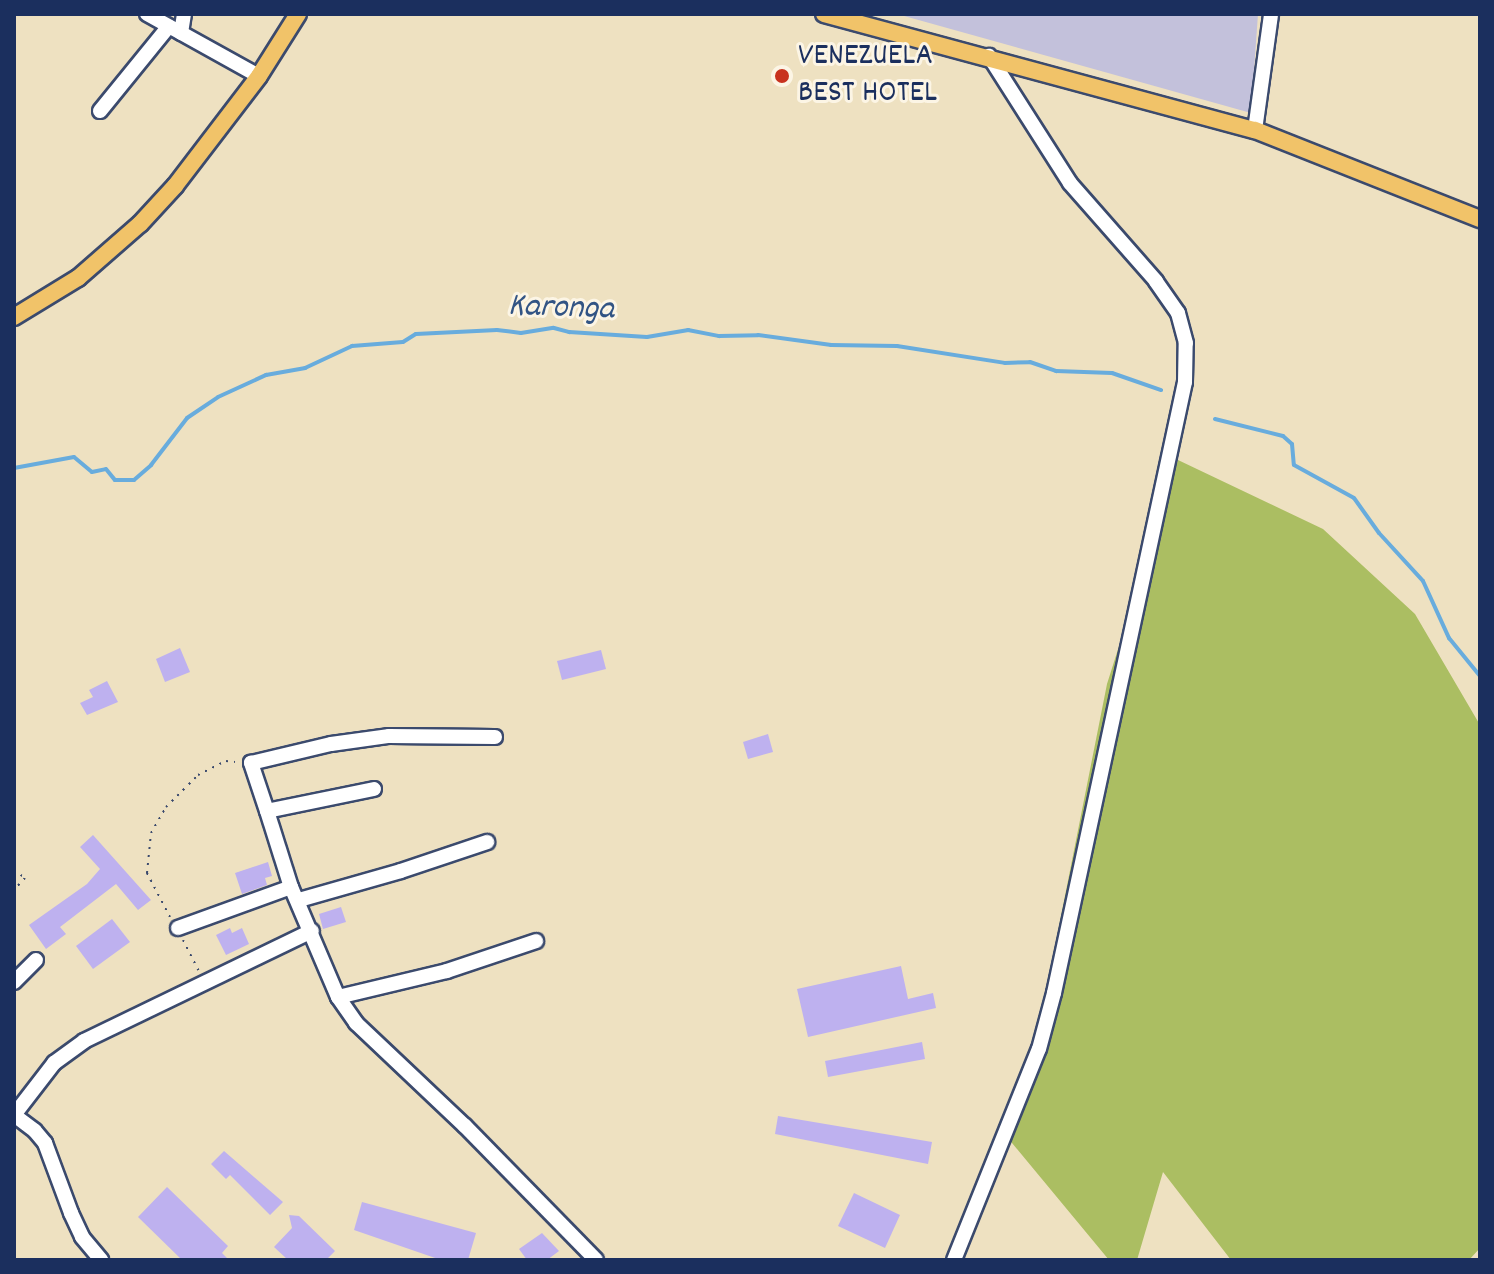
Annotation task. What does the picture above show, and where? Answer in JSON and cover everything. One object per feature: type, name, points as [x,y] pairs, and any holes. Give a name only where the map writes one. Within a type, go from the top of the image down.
[{"type":"main road","points":[[14,317],[78,278],[140,224],[213,142],[298,14]]},
{"type":"main road","points":[[824,14],[1255,130],[1480,219]]},
{"type":"street","points":[[147,14],[259,76]]},
{"type":"street","points":[[100,111],[175,29],[184,14]]},
{"type":"street","points":[[1255,130],[1271,14]]},
{"type":"street","points":[[954,1260],[1039,1049],[1054,993],[1185,382],[1186,343],[1178,313],[1070,183],[989,56]]},
{"type":"street","points":[[495,737],[389,736],[331,744],[251,763],[295,893],[338,997],[356,1023],[465,1126],[596,1260]]},
{"type":"street","points":[[267,811],[374,789]]},
{"type":"street","points":[[178,928],[295,893],[414,868],[487,842]]},
{"type":"street","points":[[101,1260],[82,1237],[45,1143],[14,1115],[41,1076],[74,1048],[312,931]]},
{"type":"street","points":[[338,997],[447,971],[536,941]]},
{"type":"street","points":[[14,982],[36,960]]},
{"type":"path","points":[[204,982],[147,873],[151,833],[166,807],[198,775],[226,761],[251,763]]},
{"type":"path","points":[[14,870],[25,878],[14,890]]},
{"type":"shaded area","points":[[897,14],[1258,14],[1251,113]]},
{"type":"green space","points":[[1178,460],[1323,529],[1415,614],[1480,725],[1480,1248],[1469,1260],[1231,1260],[1163,1172],[1137,1260],[1109,1260],[998,1126],[1036,1042],[1107,684]]},
{"type":"building","points":[[180,648],[190,672],[165,682],[156,659]]},
{"type":"building","points":[[601,650],[606,669],[562,680],[557,661]]},
{"type":"building","points":[[107,681],[118,702],[87,715],[80,703],[93,697],[89,690]]},
{"type":"building","points":[[768,734],[773,752],[748,759],[743,742]]},
{"type":"building","points":[[93,835],[151,900],[138,910],[116,884],[60,927],[66,934],[46,949],[29,925],[87,884],[100,869],[80,847]]},
{"type":"building","points":[[268,862],[272,876],[265,878],[267,885],[242,894],[235,873]]},
{"type":"building","points":[[341,907],[346,922],[323,929],[319,914]]},
{"type":"building","points":[[112,919],[130,942],[93,969],[76,946]]},
{"type":"building","points":[[230,928],[232,933],[242,928],[249,944],[226,955],[216,935]]},
{"type":"building","points":[[901,966],[908,999],[933,993],[936,1008],[808,1037],[797,989]]},
{"type":"building","points":[[922,1042],[925,1059],[828,1077],[825,1061]]},
{"type":"building","points":[[778,1116],[932,1142],[928,1164],[775,1134]]},
{"type":"building","points":[[224,1151],[283,1202],[270,1215],[230,1175],[226,1179],[211,1164]]},
{"type":"building","points":[[167,1187],[228,1246],[222,1253],[229,1260],[182,1260],[138,1217]]},
{"type":"building","points":[[854,1193],[900,1215],[885,1248],[838,1226]]},
{"type":"building","points":[[362,1202],[476,1233],[468,1260],[441,1260],[354,1230]]},
{"type":"building","points":[[289,1215],[299,1216],[335,1251],[326,1260],[288,1260],[274,1247],[292,1228]]},
{"type":"building","points":[[542,1233],[559,1251],[547,1260],[527,1260],[519,1249]]},
{"type":"waterway","name":"Karonga","points":[[14,468],[74,457],[92,472],[106,469],[115,480],[134,480],[151,465],[187,418],[218,397],[266,375],[305,368],[352,346],[403,342],[416,334],[497,330],[521,333],[554,328],[569,332],[647,337],[688,330],[719,336],[758,335],[831,345],[897,346],[1005,363],[1030,362],[1056,371],[1112,373],[1161,390]]},
{"type":"waterway","points":[[1215,419],[1283,436],[1292,444],[1294,465],[1354,498],[1379,533],[1423,581],[1449,638],[1480,676]]},
{"type":"place","name":"VENEZUELA BEST HOTEL","points":[[782,76]]}]
